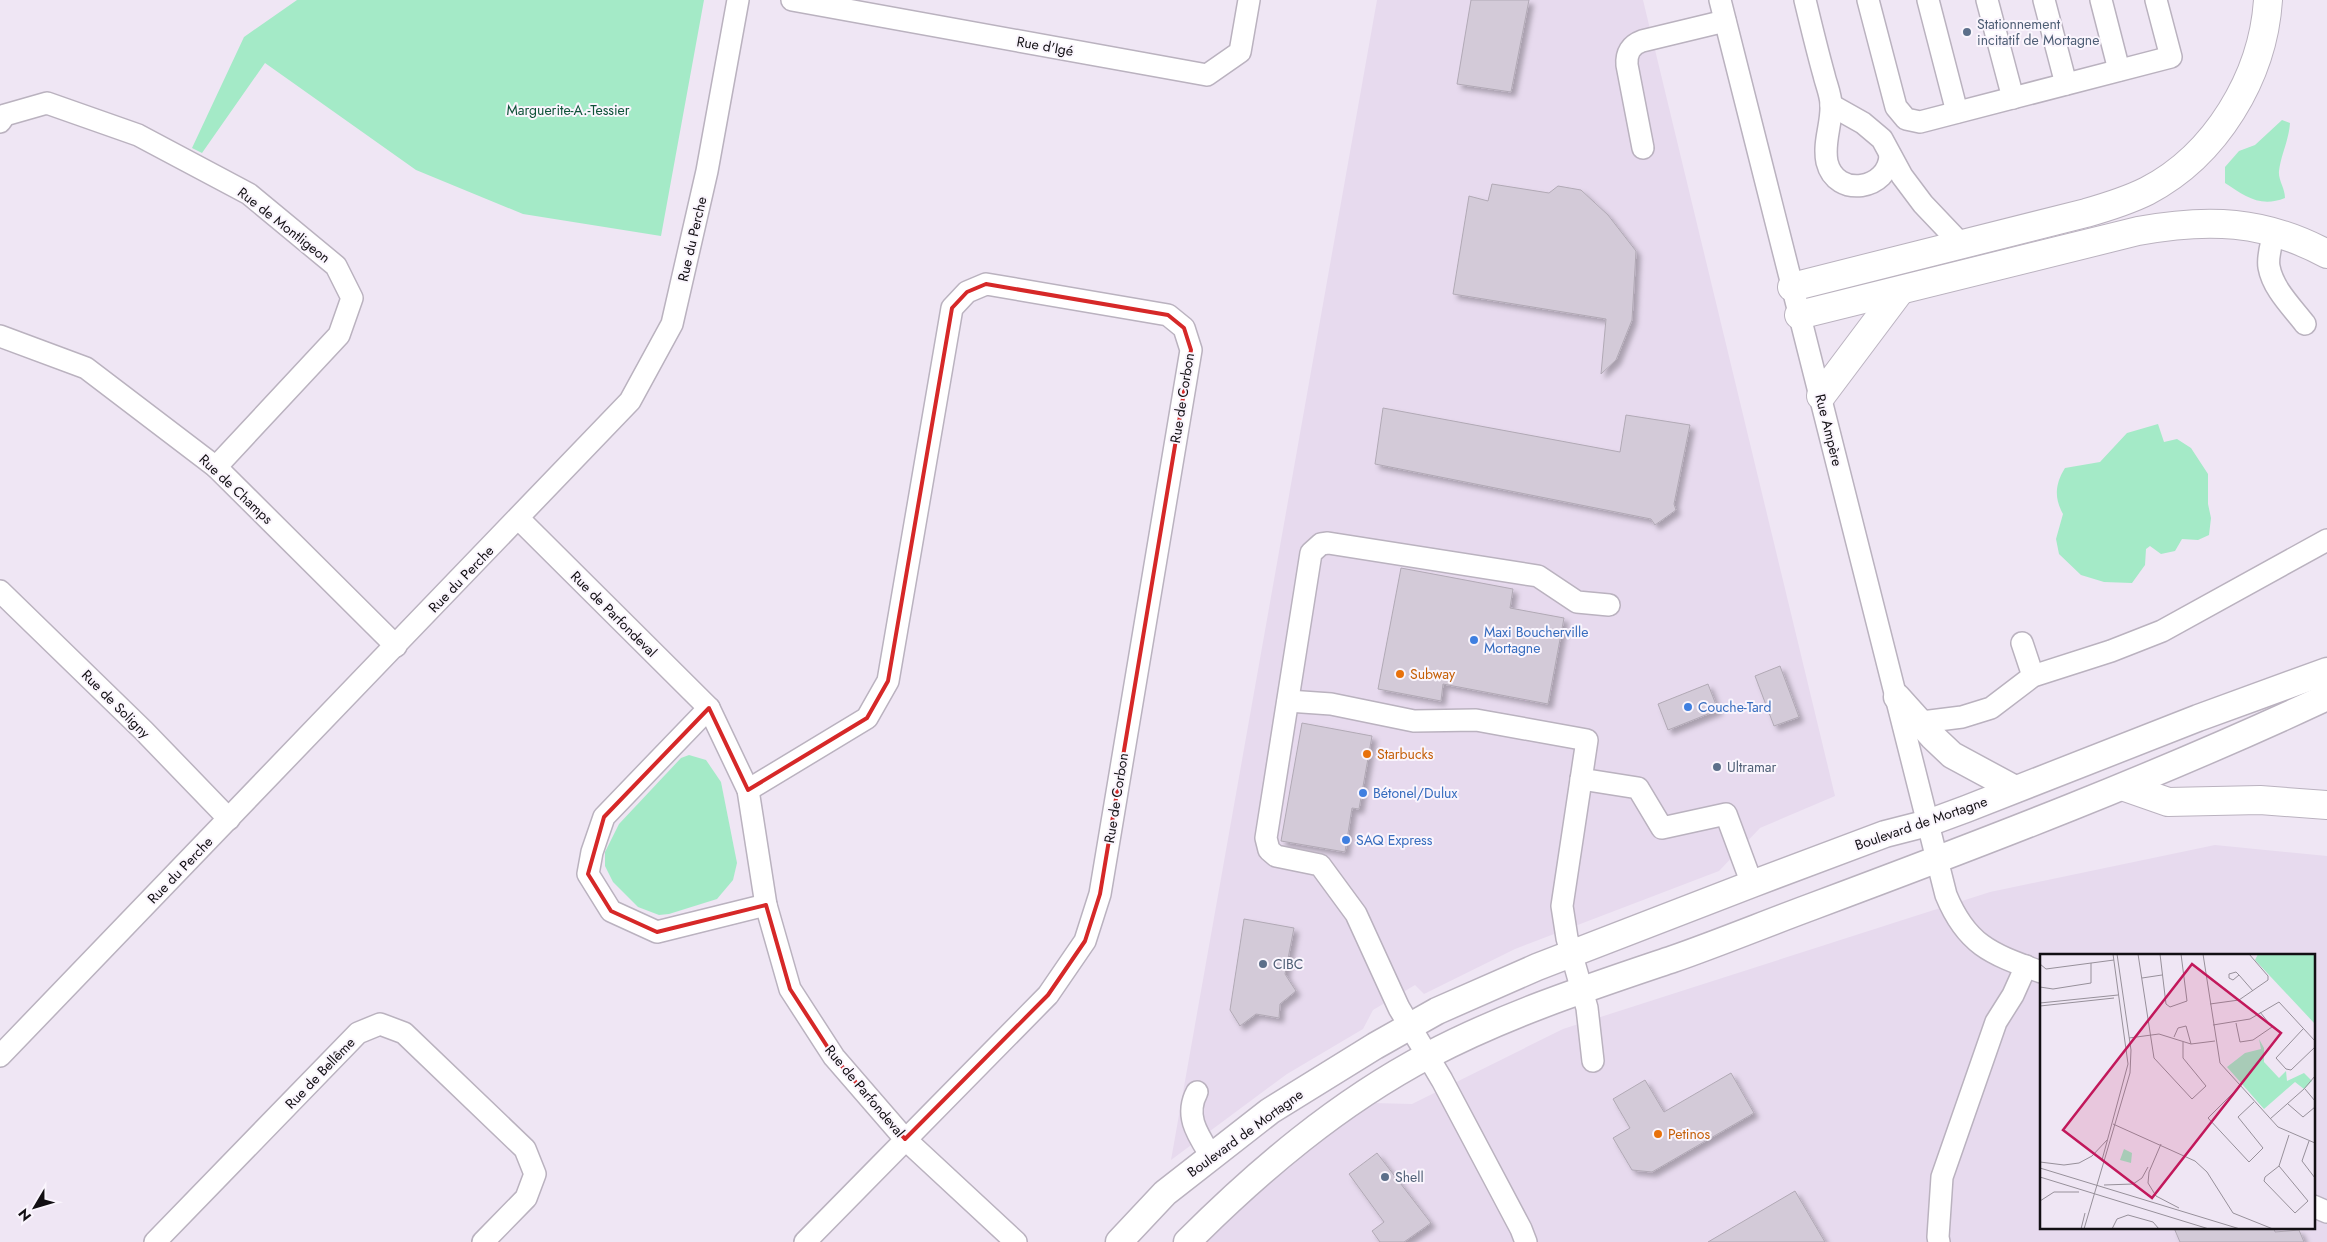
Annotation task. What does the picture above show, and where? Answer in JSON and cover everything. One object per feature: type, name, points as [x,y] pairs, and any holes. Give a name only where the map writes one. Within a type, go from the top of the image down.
[{"type":"highway","points":[[1792,287],[2118,204],[2148,190],[2173,174],[2198,152],[2218,129],[2244,88],[2260,46],[2268,0]]},
{"type":"highway","points":[[1799,315],[2163,227],[2216,223],[2248,226],[2274,232],[2327,254]]},
{"type":"highway","points":[[1821,396],[1898,292]]},
{"type":"highway","points":[[2125,787],[2168,802],[2260,800],[2327,805]]},
{"type":"main road","name":"Boulevard de Mortagne","points":[[1119,1242],[1165,1193],[1270,1111],[1409,1026],[1466,997],[1572,953],[1752,884],[1885,834],[1928,823],[2268,691],[2327,671]]},
{"type":"main road","points":[[1897,697],[1911,722],[1952,755],[2015,789]]},
{"type":"main road","points":[[1186,1242],[1217,1211],[1312,1129],[1427,1056],[1499,1022],[1582,989],[1676,958],[2125,787],[2327,697]]},
{"type":"street","name":"Rue du Perche","points":[[0,1056],[630,402],[672,324],[707,171],[738,0]]},
{"type":"street","name":"Rue d'Igé","points":[[792,0],[1207,75],[1240,52],[1249,0]]},
{"type":"street","name":"Rue Ampère","points":[[1720,0],[1897,697]]},
{"type":"street","points":[[1805,0],[1831,104],[1826,151],[1828,163],[1837,178],[1852,186],[1868,184],[1885,173],[1890,155]]},
{"type":"street","points":[[1868,0],[1898,112],[1906,119],[1920,122],[2171,57],[2156,0]]},
{"type":"street","points":[[1928,0],[1958,112]]},
{"type":"street","points":[[1987,0],[2013,98]]},
{"type":"street","points":[[2044,0],[2066,84]]},
{"type":"street","points":[[2100,0],[2119,70]]},
{"type":"street","points":[[1643,148],[1627,65],[1629,51],[1634,44],[1642,41],[1725,20]]},
{"type":"street","name":"Rue de Montligeon","points":[[0,122],[5,115],[47,103],[138,135],[249,194],[336,266],[352,298],[339,336],[216,466]]},
{"type":"street","points":[[1831,104],[1875,132],[1887,146],[1890,155],[1923,204],[1961,244]]},
{"type":"street","points":[[2274,232],[2269,267],[2274,282],[2305,324]]},
{"type":"street","name":"Rue de Corbon","points":[[748,790],[867,718],[888,681],[952,308],[967,292],[986,284],[1168,315],[1184,328],[1191,350],[1100,894],[1086,941],[1048,995],[804,1242]]},
{"type":"street","name":"Rue de Champs","points":[[0,336],[86,368],[216,466],[396,646]]},
{"type":"street","name":"Rue de Parfondeval","points":[[519,519],[708,708],[748,790],[766,905],[790,989],[834,1057],[905,1138],[1016,1242]]},
{"type":"street","points":[[1939,1242],[1942,1177],[1996,1022],[2013,995],[2033,969],[1986,949],[1966,932],[1949,903],[1936,860],[1928,823],[1911,722],[1962,717],[1990,708],[2033,676],[2149,637],[2327,540]]},
{"type":"street","points":[[1526,1242],[1521,1229],[1409,1026],[1356,914],[1320,865],[1276,856],[1269,850],[1266,838],[1311,553],[1321,544],[1328,542],[1538,576],[1577,602],[1609,605]]},
{"type":"street","name":"Rue de Soligny","points":[[0,591],[144,731],[229,819]]},
{"type":"street","points":[[2022,644],[2033,676]]},
{"type":"street","points":[[1288,701],[1330,704],[1414,721],[1476,720],[1587,740],[1562,906],[1564,926],[1588,1014],[1593,1062]]},
{"type":"street","points":[[708,708],[604,817],[592,852],[588,874],[611,911],[657,932],[766,905]]},
{"type":"street","points":[[1580,779],[1638,788],[1662,828],[1726,814],[1752,884]]},
{"type":"street","name":"Rue de Bellême","points":[[155,1242],[358,1033],[380,1024],[404,1033],[524,1149],[535,1174],[526,1198],[483,1242]]},
{"type":"street","points":[[1197,1092],[1192,1102],[1192,1126],[1211,1156]]},
{"type":"street","points":[[2314,1206],[2327,1212]]},
{"type":"highlighted area","points":[[986,284],[1168,315],[1184,328],[1191,350],[1100,894],[1085,941],[1048,995],[905,1139],[834,1057],[790,989],[766,905],[657,932],[611,911],[588,874],[604,817],[709,708],[748,790],[867,718],[888,681],[952,308],[967,292]]},
{"type":"shaded area","points":[[1377,0],[1643,0],[1835,796],[1760,828],[1719,871],[1515,949],[1424,994],[1415,985],[1373,1010],[1363,1029],[1287,1074],[1171,1160]]},
{"type":"shaded area","points":[[2215,845],[2327,856],[2327,1242],[1204,1242],[1295,1158],[1374,1103],[1412,1104],[1563,1029],[1990,892]]},
{"type":"green space","name":"Marguerite-A.-Tessier","points":[[297,0],[704,0],[661,236],[523,214],[416,170],[265,63],[202,153],[192,148],[244,37]]},
{"type":"green space","points":[[2282,120],[2290,123],[2279,171],[2285,198],[2268,202],[2260,201],[2246,196],[2225,183],[2225,167],[2239,151],[2255,145]]},
{"type":"green space","points":[[2158,424],[2164,442],[2177,439],[2191,448],[2208,474],[2208,504],[2211,518],[2209,535],[2198,540],[2182,539],[2175,551],[2161,554],[2150,546],[2146,549],[2145,565],[2132,583],[2104,582],[2081,575],[2059,554],[2056,539],[2063,514],[2058,502],[2057,491],[2059,480],[2065,468],[2100,462],[2127,433]]},
{"type":"green space","points":[[689,755],[706,760],[721,782],[737,863],[733,880],[717,899],[669,914],[659,915],[638,907],[613,882],[605,866],[605,852],[619,824],[681,758]]},
{"type":"building","points":[[1471,0],[1529,0],[1511,92],[1457,84]]},
{"type":"building","points":[[1492,184],[1549,193],[1558,186],[1581,190],[1608,215],[1636,251],[1632,320],[1616,360],[1601,374],[1606,319],[1453,294],[1469,196],[1488,201]]},
{"type":"building","points":[[1383,408],[1620,452],[1626,415],[1690,425],[1674,504],[1676,510],[1655,525],[1651,519],[1375,464]]},
{"type":"building","points":[[1401,568],[1513,589],[1510,608],[1564,618],[1548,704],[1443,684],[1441,701],[1378,689]]},
{"type":"building","points":[[1780,666],[1799,717],[1774,726],[1755,676]]},
{"type":"building","name":"Couche-Tard","points":[[1708,684],[1718,710],[1668,730],[1658,704]]},
{"type":"building","points":[[1302,723],[1372,736],[1359,809],[1352,808],[1345,852],[1281,841]]},
{"type":"building","points":[[1244,919],[1294,928],[1285,974],[1296,991],[1280,1004],[1279,1018],[1256,1014],[1240,1026],[1230,1010]]},
{"type":"building","points":[[1731,1073],[1754,1113],[1652,1172],[1632,1170],[1613,1138],[1630,1128],[1613,1099],[1645,1080],[1664,1112]]},
{"type":"building","points":[[1377,1153],[1431,1223],[1404,1242],[1380,1242],[1372,1231],[1384,1222],[1349,1174]]},
{"type":"building","points":[[1795,1191],[1825,1242],[1708,1242]]},
{"type":"building","points":[[2175,1230],[2274,1230],[2275,1232],[2299,1230],[2304,1242],[2180,1242]]},
{"type":"place","name":"Stationnement incitatif de Mortagne","points":[[1967,32]]},
{"type":"place","name":"Maxi Boucherville Mortagne","points":[[1474,640]]},
{"type":"place","name":"Subway","points":[[1400,674]]},
{"type":"place","name":"Couche-Tard","points":[[1688,707]]},
{"type":"place","name":"Starbucks","points":[[1367,754]]},
{"type":"place","name":"Ultramar","points":[[1717,767]]},
{"type":"place","name":"Bétonel/Dulux","points":[[1363,793]]},
{"type":"place","name":"SAQ Express","points":[[1346,840]]},
{"type":"place","name":"CIBC","points":[[1263,964]]},
{"type":"place","name":"Petinos","points":[[1658,1134]]},
{"type":"place","name":"Shell","points":[[1385,1177]]}]
